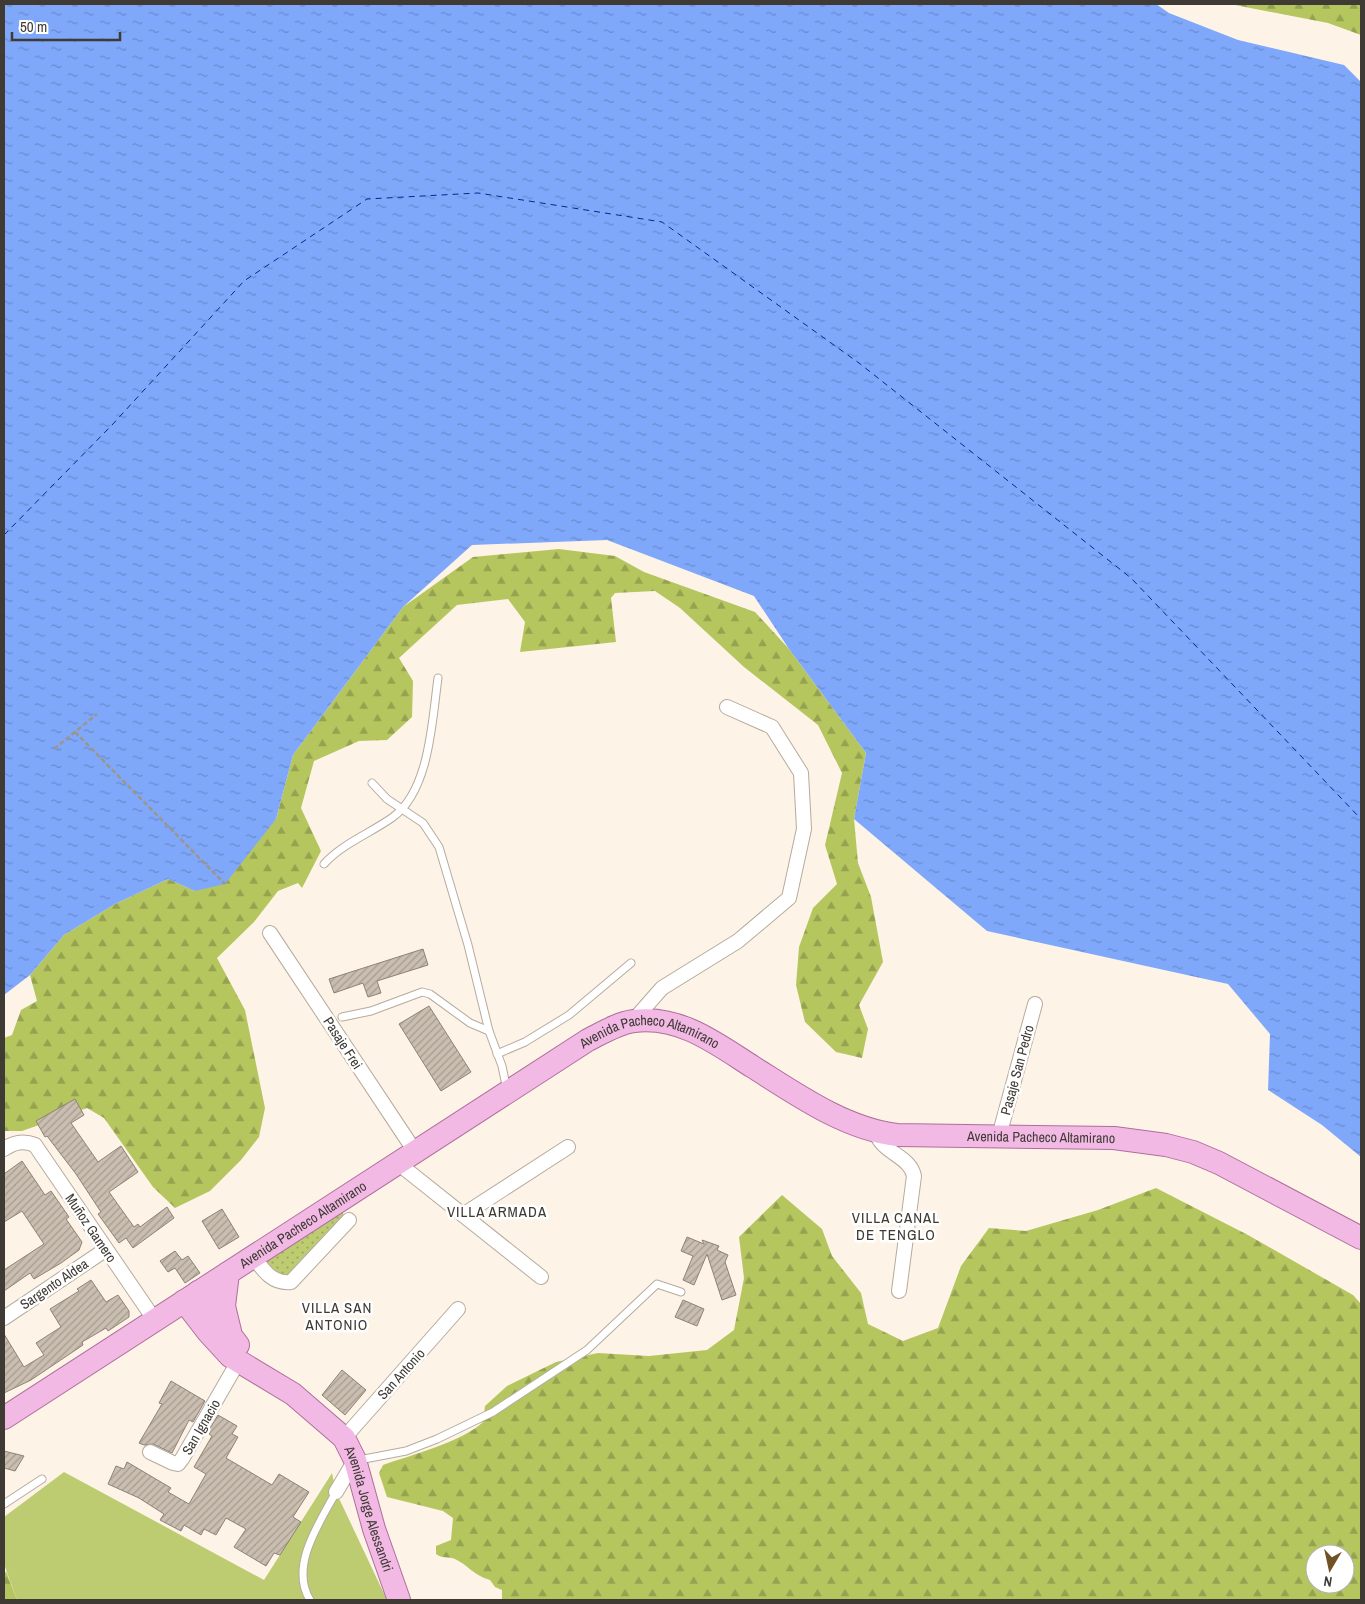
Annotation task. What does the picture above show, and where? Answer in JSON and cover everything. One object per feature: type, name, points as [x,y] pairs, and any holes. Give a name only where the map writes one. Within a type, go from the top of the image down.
[{"type":"main road","name":"Avenida Pacheco Altamirano","points":[[4,1418],[588,1040],[633,1021],[664,1023],[698,1032],[817,1105],[846,1120],[876,1131],[897,1135],[1140,1140],[1193,1152],[1361,1238]]},
{"type":"main road","points":[[228,1273],[224,1306],[231,1350]]},
{"type":"main road","name":"Avenida Jorge Alessandri","points":[[191,1296],[231,1350],[267,1370],[281,1385],[344,1438],[355,1460],[374,1529],[399,1600]]},
{"type":"main road","points":[[154,1320],[171,1320],[185,1325],[231,1350]]},
{"type":"street","points":[[633,1021],[662,988],[738,941],[789,898],[804,828],[801,773],[772,727],[727,708]]},
{"type":"street","name":"Pasaje Frei","points":[[270,933],[408,1158],[463,1215],[541,1277]]},
{"type":"street","name":"Pasaje San Pedro","points":[[999,1136],[1035,1004]]},
{"type":"street","points":[[876,1131],[879,1142],[911,1166],[914,1176],[899,1291]]},
{"type":"street","name":"Muñoz Gamero","points":[[4,1149],[16,1142],[24,1141],[35,1145],[154,1320]]},
{"type":"street","points":[[463,1215],[568,1147]]},
{"type":"street","points":[[253,1256],[274,1280],[282,1283],[291,1282],[349,1220]]},
{"type":"street","name":"Sargento Aldea","points":[[4,1318],[105,1250]]},
{"type":"street","name":"San Antonio","points":[[344,1438],[458,1309]]},
{"type":"street","name":"San Ignacio","points":[[150,1452],[173,1464],[178,1464],[231,1350]]},
{"type":"street","points":[[336,1492],[355,1460]]},
{"type":"lane","points":[[324,864],[338,851],[402,809],[410,800],[423,769],[438,678]]},
{"type":"lane","points":[[372,782],[387,799],[423,823],[439,847],[507,1092]]},
{"type":"lane","points":[[497,1054],[524,1042],[569,1015],[631,963]]},
{"type":"lane","points":[[342,1017],[371,1011],[422,992],[430,994],[470,1023],[489,1031]]},
{"type":"lane","points":[[355,1460],[406,1451],[437,1440],[493,1412],[587,1350],[657,1284],[681,1292]]},
{"type":"lane","points":[[4,1504],[42,1479]]},
{"type":"lane","points":[[310,1600],[302,1578],[311,1540],[336,1492]]},
{"type":"path","points":[[54,749],[97,714]]},
{"type":"path","points":[[75,732],[225,884]]},
{"type":"green space","points":[[1230,4],[1361,4],[1361,35],[1328,23]]},
{"type":"green space","points":[[559,549],[615,556],[644,572],[755,612],[789,649],[866,753],[854,819],[858,863],[871,897],[883,962],[859,1005],[868,1029],[862,1058],[836,1052],[805,1022],[796,985],[799,947],[813,908],[837,884],[825,845],[842,773],[818,725],[744,667],[680,608],[655,591],[615,593],[611,598],[616,642],[520,652],[525,622],[508,599],[457,605],[399,658],[413,681],[412,717],[387,740],[359,741],[314,761],[301,808],[321,851],[302,888],[298,883],[278,891],[254,922],[217,958],[245,1010],[265,1108],[259,1137],[241,1160],[210,1191],[175,1208],[153,1187],[104,1118],[87,1108],[22,1131],[4,1131],[4,1038],[12,1035],[21,1010],[37,1001],[30,975],[64,935],[115,904],[168,879],[195,891],[276,819],[293,755],[403,607],[473,557]]},
{"type":"green space","points":[[1156,1188],[1248,1235],[1353,1295],[1361,1304],[1361,1600],[502,1600],[502,1590],[495,1587],[490,1580],[455,1559],[436,1554],[436,1546],[451,1540],[453,1518],[443,1511],[387,1497],[379,1473],[383,1465],[450,1442],[474,1429],[483,1422],[485,1406],[507,1386],[556,1362],[598,1353],[649,1356],[707,1350],[734,1330],[744,1278],[739,1237],[782,1195],[822,1229],[832,1256],[861,1293],[868,1324],[903,1341],[938,1328],[961,1266],[989,1228],[1026,1231],[1098,1210]]},
{"type":"green space","points":[[341,1210],[345,1217],[285,1280],[265,1263],[270,1257]]},
{"type":"green space","points":[[64,1472],[264,1580],[332,1473],[336,1492],[387,1600],[17,1600],[4,1564],[4,1517]]},
{"type":"green space","points":[[6,1571],[17,1600],[4,1600],[4,1576]]},
{"type":"water","points":[[4,4],[1156,4],[1169,13],[1238,40],[1344,65],[1361,82],[1361,1157],[1322,1125],[1268,1090],[1270,1034],[1228,984],[987,931],[854,819],[866,753],[789,649],[754,596],[607,540],[472,545],[403,607],[293,755],[276,819],[225,884],[195,891],[168,879],[115,904],[64,935],[30,975],[4,995]]},
{"type":"building","points":[[423,949],[428,965],[377,981],[381,993],[368,997],[363,983],[334,993],[329,979]]},
{"type":"building","points":[[429,1006],[471,1072],[441,1091],[399,1024]]},
{"type":"building","points":[[75,1099],[84,1115],[71,1123],[98,1162],[121,1146],[138,1172],[109,1192],[134,1227],[138,1224],[140,1227],[167,1207],[174,1218],[133,1248],[126,1238],[119,1243],[98,1214],[101,1212],[76,1174],[47,1136],[45,1137],[36,1121]]},
{"type":"building","points":[[22,1161],[45,1195],[51,1191],[69,1217],[66,1219],[82,1242],[79,1250],[61,1263],[34,1279],[30,1273],[4,1291],[4,1270],[44,1244],[22,1211],[4,1222],[4,1174]]},
{"type":"building","points":[[222,1209],[239,1237],[219,1249],[202,1221]]},
{"type":"building","points":[[687,1237],[704,1244],[702,1240],[719,1246],[717,1250],[728,1255],[725,1262],[736,1295],[722,1300],[707,1254],[694,1285],[683,1280],[693,1256],[681,1251]]},
{"type":"building","points":[[175,1251],[182,1260],[188,1256],[200,1273],[185,1283],[175,1268],[168,1272],[160,1261]]},
{"type":"building","points":[[91,1280],[106,1302],[118,1295],[129,1311],[129,1317],[108,1331],[106,1328],[82,1342],[83,1345],[31,1380],[4,1393],[4,1334],[24,1367],[44,1355],[36,1343],[61,1327],[50,1309],[79,1291],[77,1289]]},
{"type":"building","points":[[683,1300],[704,1309],[697,1326],[675,1317]]},
{"type":"building","points":[[342,1370],[366,1390],[345,1415],[322,1395]]},
{"type":"building","points":[[171,1381],[205,1401],[193,1422],[189,1420],[172,1453],[153,1444],[144,1445],[139,1443],[162,1404],[159,1403]]},
{"type":"building","points":[[218,1415],[237,1426],[232,1434],[238,1437],[226,1458],[272,1485],[279,1474],[309,1492],[293,1517],[301,1522],[280,1555],[274,1553],[266,1566],[234,1547],[246,1529],[226,1518],[216,1535],[204,1529],[201,1535],[184,1525],[181,1531],[160,1520],[164,1514],[139,1498],[108,1484],[116,1466],[124,1469],[127,1462],[171,1488],[168,1492],[189,1504],[206,1474],[194,1467],[212,1436],[209,1434],[209,1430]]},
{"type":"building","points":[[4,1451],[24,1456],[15,1471],[4,1468]]},
{"type":"ferry route","points":[[4,535],[112,425],[244,281],[367,199],[478,193],[662,222],[859,363],[1131,578],[1361,819]]},
{"type":"district","name":"VILLA ARMADA","points":[[497,1211]]},
{"type":"district","name":"VILLA CANAL DE TENGLO","points":[[896,1226]]},
{"type":"district","name":"VILLA SAN ANTONIO","points":[[337,1316]]}]
